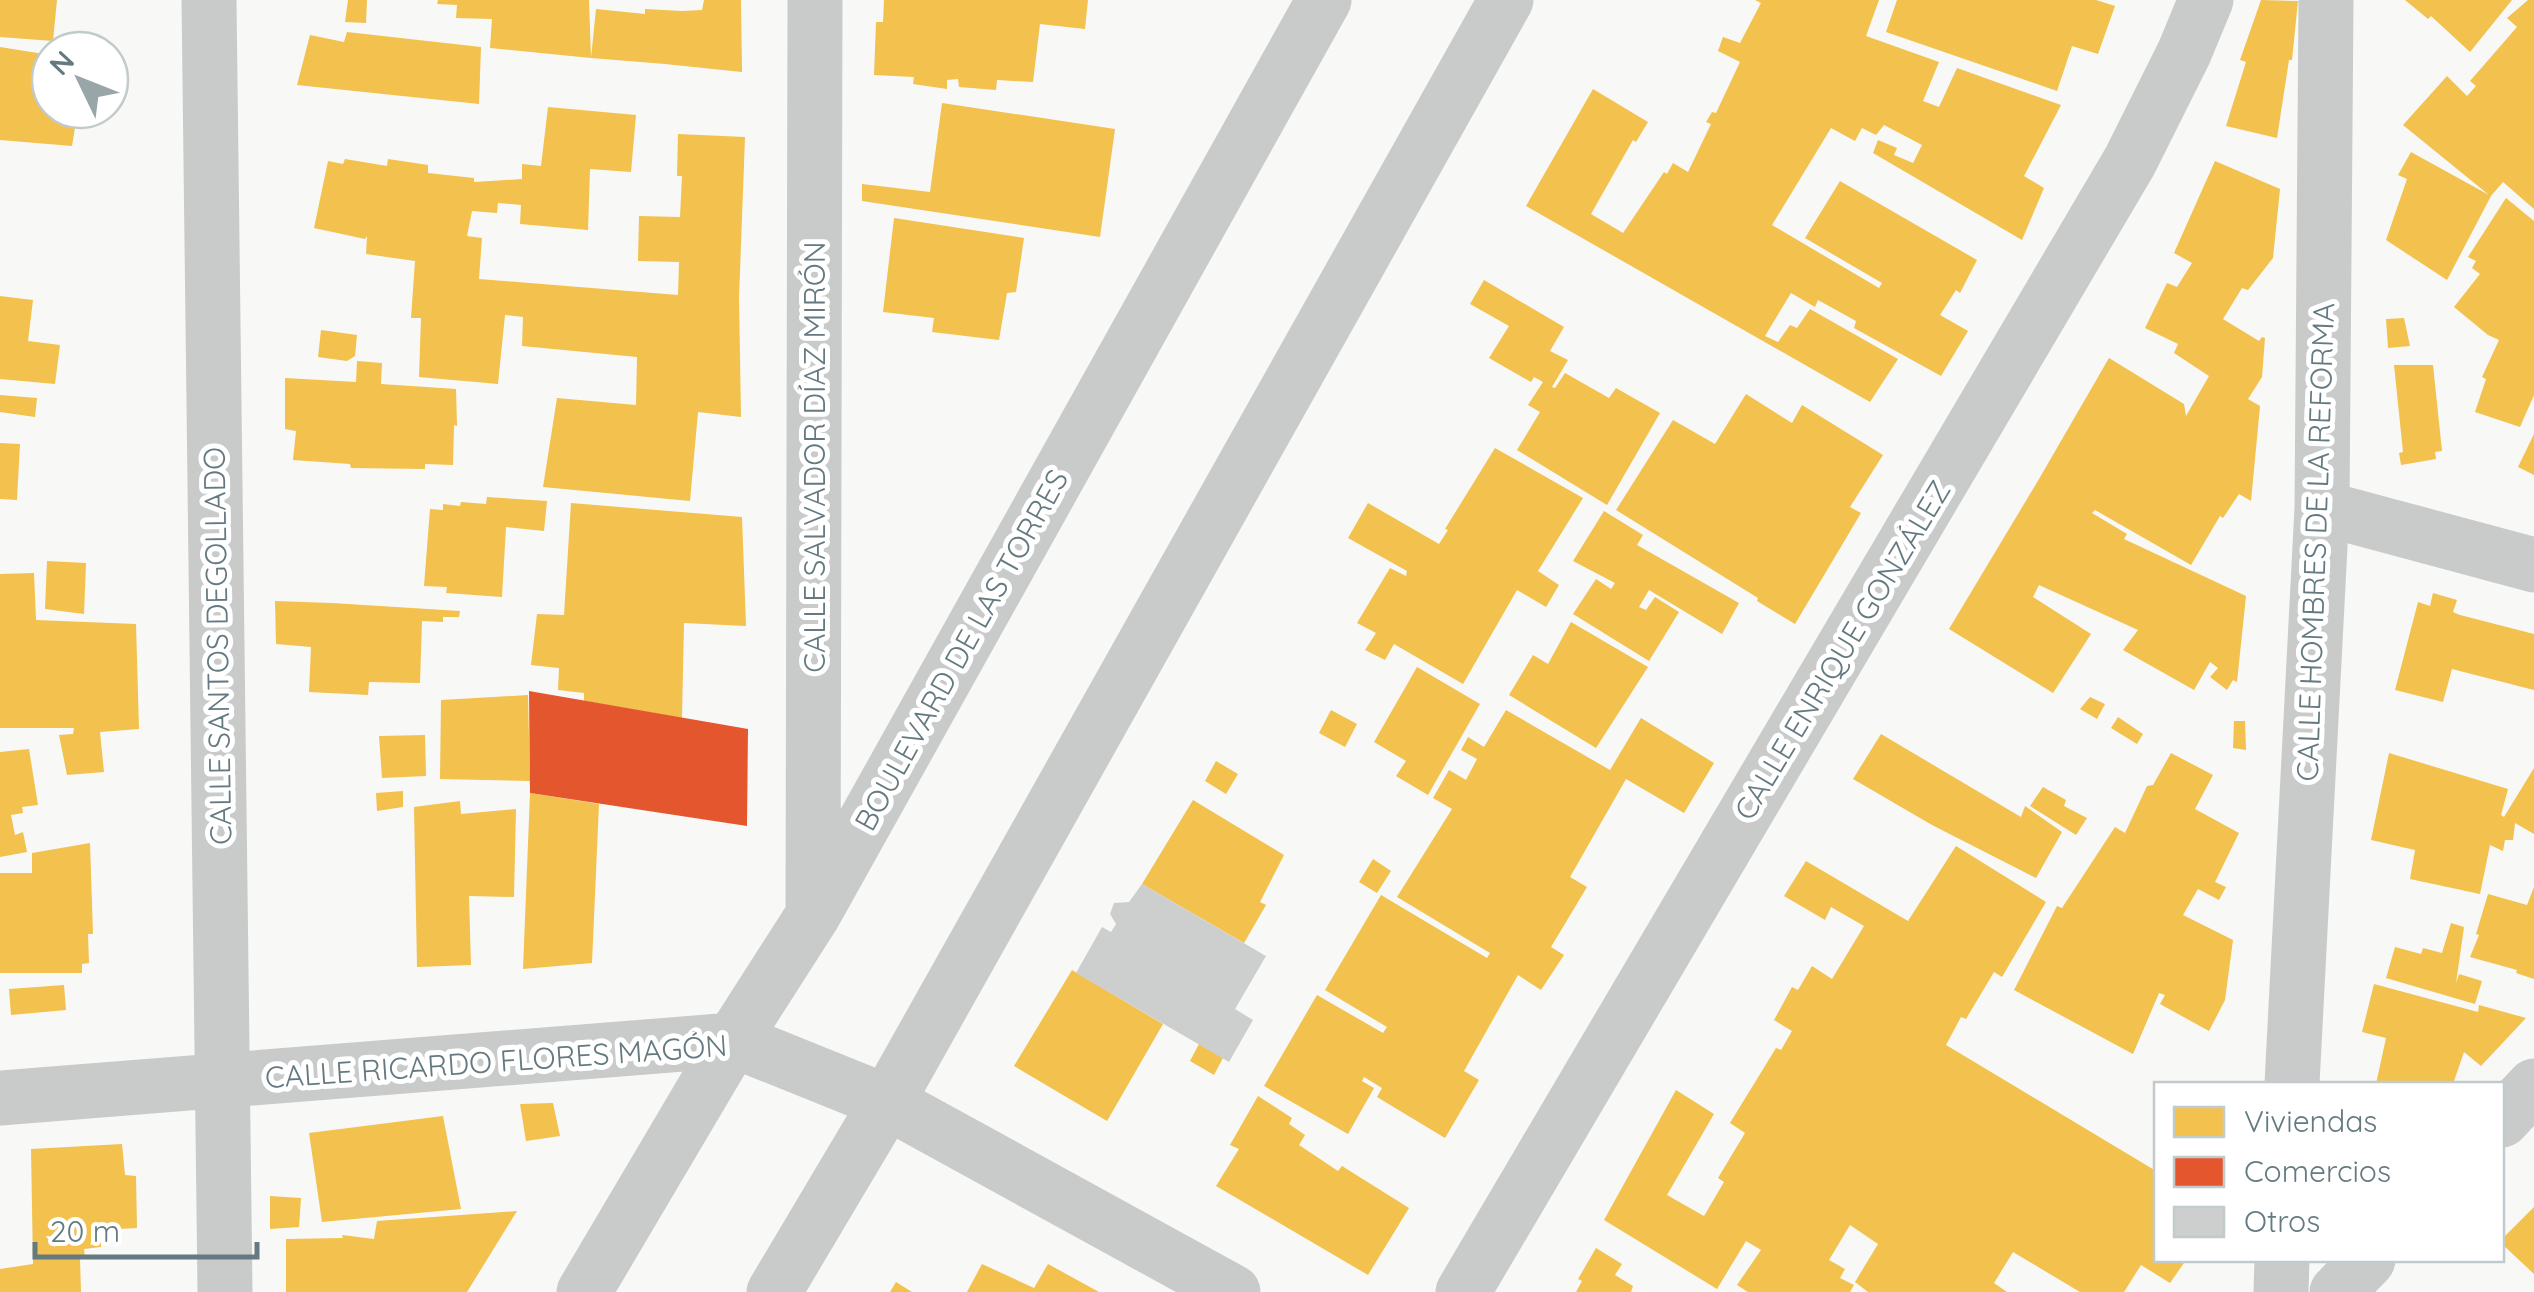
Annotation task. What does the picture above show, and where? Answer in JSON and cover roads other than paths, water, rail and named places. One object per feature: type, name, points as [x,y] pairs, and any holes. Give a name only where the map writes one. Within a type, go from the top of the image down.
[{"type":"street","name":"CALLE SANTOS DEGOLLADO","points":[[209,0],[225,1292]]},
{"type":"street","name":"CALLE SALVADOR DÍAZ MIRÓN","points":[[813,915],[815,0]]},
{"type":"street","name":"BOULEVARD DE LAS TORRES","points":[[584,1292],[733,1040],[813,915],[1324,0]]},
{"type":"street","points":[[774,1292],[886,1102],[1506,0]]},
{"type":"street","name":"CALLE ENRIQUE GONZÁLEZ","points":[[1464,1292],[2130,161],[2206,0]]},
{"type":"street","name":"CALLE HOMBRES DE LA REFORMA","points":[[2292,1082],[2322,508],[2326,0]]},
{"type":"street","points":[[2322,508],[2534,565]]},
{"type":"street","name":"CALLE RICARDO FLORES MAGÓN","points":[[0,1098],[733,1040],[886,1102],[1234,1292]]},
{"type":"street","points":[[2504,1118],[2534,1086]]},
{"type":"street","points":[[2281,1292],[2282,1262]]},
{"type":"street","points":[[2337,1292],[2366,1262]]}]
